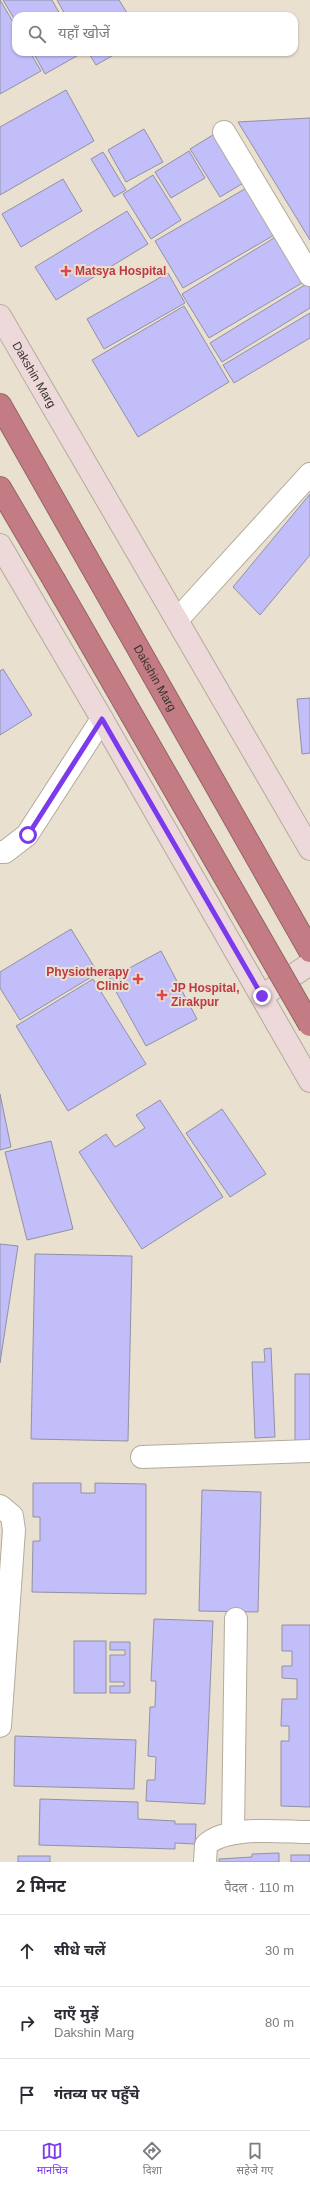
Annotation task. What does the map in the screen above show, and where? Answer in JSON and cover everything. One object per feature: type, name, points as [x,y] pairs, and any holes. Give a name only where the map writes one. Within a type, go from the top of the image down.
[{"type":"highway","name":"Dakshin Marg","points":[[0,405],[84,556],[310,951]]},
{"type":"highway","points":[[0,488],[310,1025]]},
{"type":"street","points":[[224,132],[310,275]]},
{"type":"street","name":"Dakshin Marg","points":[[0,316],[310,849]]},
{"type":"street","points":[[177,620],[310,474]]},
{"type":"street","points":[[0,545],[310,1081]]},
{"type":"street","points":[[0,852],[5,852],[28,835],[102,719]]},
{"type":"street","points":[[262,996],[310,964]]},
{"type":"street","points":[[142,1457],[310,1451]]},
{"type":"street","points":[[0,1506],[12,1516],[14,1530],[0,1726]]},
{"type":"street","points":[[233,1832],[236,1620]]},
{"type":"street","points":[[205,1862],[206,1844],[212,1839],[233,1832],[310,1832]]},
{"type":"building","points":[[0,0],[12,20],[12,56],[32,56],[41,71],[0,94]]},
{"type":"building","points":[[3,0],[52,0],[59,12],[12,12],[12,15]]},
{"type":"building","points":[[57,0],[119,0],[126,12],[64,12]]},
{"type":"building","points":[[35,56],[77,56],[45,74]]},
{"type":"building","points":[[90,56],[112,56],[96,65]]},
{"type":"building","points":[[66,90],[94,141],[0,195],[0,127]]},
{"type":"building","points":[[310,118],[310,240],[238,122]]},
{"type":"building","points":[[144,129],[163,162],[126,182],[108,150]]},
{"type":"building","points":[[216,133],[245,182],[220,197],[190,149]]},
{"type":"building","points":[[189,151],[205,178],[171,198],[155,172]]},
{"type":"building","points":[[103,152],[126,190],[114,197],[91,159]]},
{"type":"building","points":[[153,175],[181,220],[151,239],[123,194]]},
{"type":"building","points":[[63,179],[82,211],[21,247],[2,214]]},
{"type":"building","points":[[248,187],[276,234],[183,288],[155,241]]},
{"type":"building","points":[[127,211],[148,244],[56,300],[35,267]]},
{"type":"building","points":[[279,235],[307,280],[209,338],[182,294]]},
{"type":"building","points":[[168,273],[185,303],[104,349],[87,319]]},
{"type":"building","points":[[308,283],[310,286],[310,308],[222,362],[210,343]]},
{"type":"building","points":[[184,306],[229,382],[138,437],[92,360]]},
{"type":"building","points":[[310,313],[310,338],[234,383],[223,365]]},
{"type":"building","points":[[310,494],[310,555],[260,615],[233,587]]},
{"type":"building","points":[[3,669],[32,715],[0,735],[0,671]]},
{"type":"building","points":[[310,698],[310,753],[302,754],[297,699]]},
{"type":"building","points":[[71,929],[98,973],[20,1020],[0,988],[0,972]]},
{"type":"building","points":[[161,951],[197,1019],[146,1046],[109,979]]},
{"type":"building","points":[[93,979],[146,1064],[68,1111],[16,1026]]},
{"type":"building","points":[[0,1094],[11,1147],[0,1150]]},
{"type":"building","points":[[160,1100],[223,1197],[142,1249],[79,1152],[106,1134],[115,1147],[145,1128],[136,1115]]},
{"type":"building","points":[[222,1109],[266,1174],[230,1197],[186,1133]]},
{"type":"building","points":[[51,1141],[73,1229],[27,1240],[5,1152]]},
{"type":"building","points":[[0,1244],[18,1246],[0,1363]]},
{"type":"building","points":[[35,1254],[132,1256],[128,1441],[31,1439]]},
{"type":"building","points":[[271,1348],[275,1437],[255,1438],[252,1362],[265,1362],[264,1349]]},
{"type":"building","points":[[295,1374],[310,1374],[310,1444],[295,1443]]},
{"type":"building","points":[[33,1483],[81,1483],[81,1493],[95,1493],[95,1483],[146,1484],[146,1594],[32,1592],[33,1541],[40,1541],[40,1517],[33,1517]]},
{"type":"building","points":[[202,1490],[261,1492],[258,1612],[199,1611]]},
{"type":"building","points":[[154,1619],[213,1621],[205,1804],[146,1801],[147,1780],[155,1780],[156,1757],[148,1756],[150,1707],[155,1707],[156,1681],[151,1681]]},
{"type":"building","points":[[282,1625],[310,1625],[310,1807],[281,1806],[281,1741],[289,1741],[289,1726],[281,1726],[282,1699],[297,1699],[297,1679],[282,1678],[282,1666],[292,1666],[292,1651],[282,1651]]},
{"type":"building","points":[[74,1641],[106,1641],[106,1693],[74,1693]]},
{"type":"building","points":[[110,1642],[130,1642],[130,1693],[110,1693],[110,1686],[124,1686],[124,1682],[110,1682],[110,1655],[125,1655],[125,1650],[110,1650]]},
{"type":"building","points":[[15,1736],[136,1740],[134,1789],[14,1786]]},
{"type":"building","points":[[40,1799],[138,1802],[138,1819],[175,1821],[175,1824],[196,1824],[195,1844],[175,1843],[175,1849],[39,1845]]},
{"type":"building","points":[[279,1853],[279,1862],[219,1862],[219,1859],[252,1857],[252,1854]]},
{"type":"building","points":[[291,1855],[310,1855],[310,1862],[291,1862]]},
{"type":"building","points":[[18,1856],[50,1856],[50,1862],[18,1862]]},
{"type":"place","name":"Matsya Hospital","points":[[66,271]]},
{"type":"place","name":"Physiotherapy Clinic","points":[[138,979]]},
{"type":"place","name":"JP Hospital, Zirakpur","points":[[162,995]]},
{"type":"route","points":[[28,835],[102,719],[262,996]]}]
